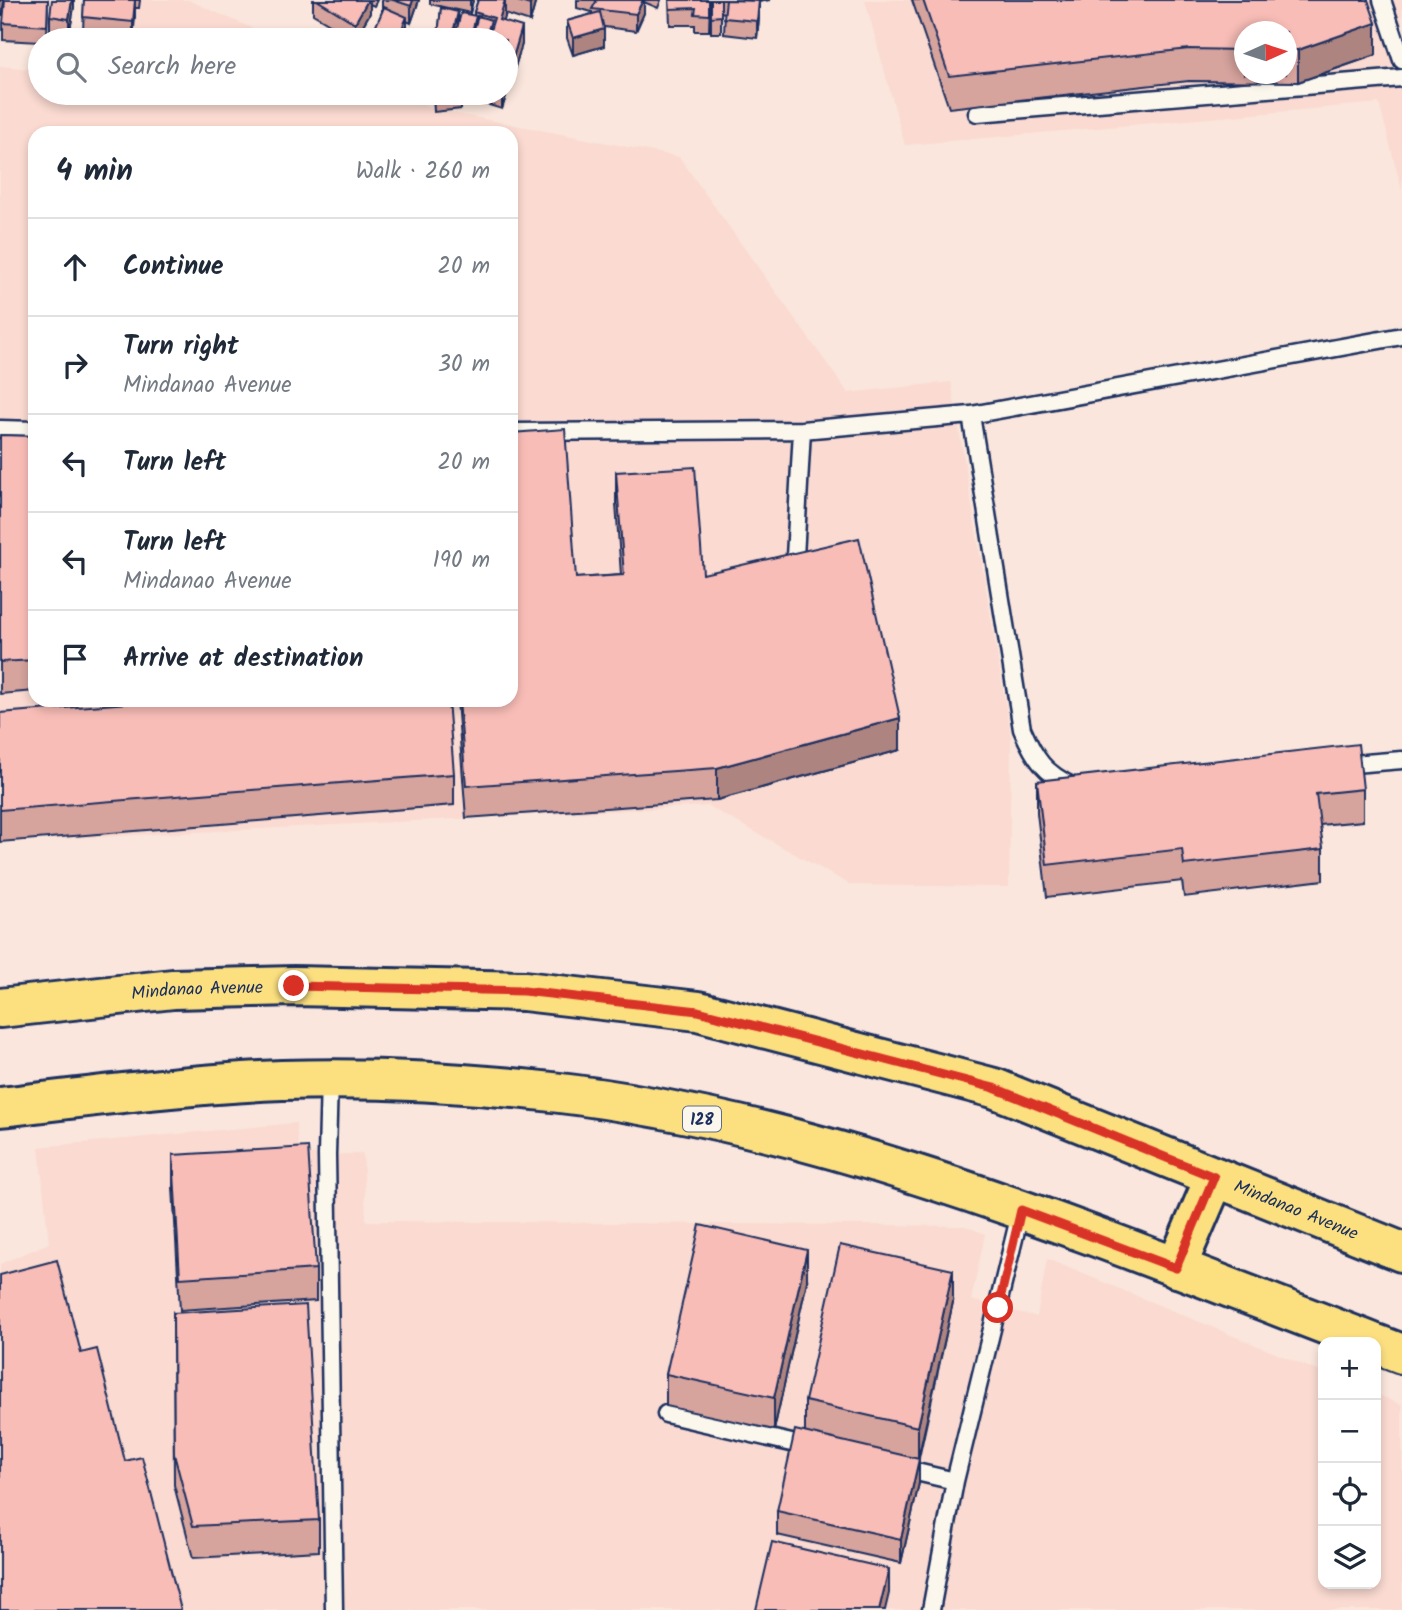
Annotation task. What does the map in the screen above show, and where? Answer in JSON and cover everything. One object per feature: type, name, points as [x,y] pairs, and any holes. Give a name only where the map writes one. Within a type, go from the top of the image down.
[{"type":"main road","name":"Mindanao Avenue","points":[[0,1009],[173,989],[294,986],[524,991],[698,1011],[994,1088],[1402,1252]]},
{"type":"main road","name":"128","points":[[0,1107],[164,1088],[329,1079],[552,1092],[656,1109],[800,1140],[1021,1210],[1358,1337]]},
{"type":"main road","points":[[1176,1268],[1214,1177]]},
{"type":"main road","points":[[1381,1346],[1402,1354]]},
{"type":"lane","points":[[1382,0],[1402,60]]},
{"type":"lane","points":[[977,113],[1402,78]]},
{"type":"lane","points":[[518,432],[802,430],[971,415],[1402,336]]},
{"type":"lane","points":[[971,415],[1022,729],[1033,754],[1053,777],[1074,787],[1094,788]]},
{"type":"lane","points":[[0,429],[28,430]]},
{"type":"lane","points":[[795,557],[802,430]]},
{"type":"lane","points":[[1321,767],[1402,760]]},
{"type":"lane","points":[[329,1079],[327,1155],[334,1610]]},
{"type":"lane","points":[[931,1610],[955,1481],[1021,1210]]},
{"type":"lane","points":[[666,1414],[823,1451]]},
{"type":"lane","points":[[889,1466],[955,1481]]},
{"type":"shaded area","points":[[140,0],[188,0],[252,28],[129,28]]},
{"type":"shaded area","points":[[865,0],[1402,0],[1402,190],[1379,103],[905,145]]},
{"type":"shaded area","points":[[0,66],[28,69],[28,105],[425,105],[437,110],[679,157],[848,393],[951,382],[1011,737],[1009,887],[851,885],[708,806],[0,842]]},
{"type":"shaded area","points":[[296,1123],[299,1155],[363,1154],[366,1221],[965,1226],[985,1234],[971,1300],[1037,1317],[1047,1259],[1318,1371],[1318,1589],[1381,1589],[1381,1396],[1402,1405],[1402,1610],[0,1610],[0,1264],[49,1243],[39,1147]]},
{"type":"building","points":[[5,0],[48,0],[47,26],[3,23]]},
{"type":"building","points":[[52,0],[72,0],[69,19],[50,16]]},
{"type":"building","points":[[84,0],[135,0],[133,22],[83,17]]},
{"type":"building","points":[[317,0],[368,0],[355,23]]},
{"type":"building","points":[[393,0],[413,0],[411,6]]},
{"type":"building","points":[[478,0],[505,0],[499,20],[522,27],[518,40],[518,28],[491,28],[494,18],[474,12]]},
{"type":"building","points":[[514,0],[531,0],[530,5]]},
{"type":"building","points":[[597,0],[643,0],[636,14],[592,9]]},
{"type":"building","points":[[669,0],[709,0],[709,15],[695,14],[696,8],[670,9]]},
{"type":"building","points":[[711,0],[721,0],[721,16],[711,17]]},
{"type":"building","points":[[726,0],[759,1],[757,21],[724,18]]},
{"type":"building","points":[[923,0],[1368,0],[1376,23],[1297,50],[1297,21],[1234,21],[1234,50],[1189,49],[949,76]]},
{"type":"building","points":[[384,7],[407,17],[402,28],[375,28]]},
{"type":"building","points":[[441,8],[458,12],[454,28],[439,28]]},
{"type":"building","points":[[600,12],[604,29],[573,38],[567,21]]},
{"type":"building","points":[[461,13],[476,16],[473,28],[457,28]]},
{"type":"building","points":[[478,16],[491,20],[489,28],[474,28]]},
{"type":"building","points":[[565,429],[576,578],[624,575],[616,472],[695,467],[703,574],[859,538],[900,718],[717,768],[466,786],[460,707],[518,707],[518,432]]},
{"type":"building","points":[[0,435],[28,436],[28,660],[0,662]]},
{"type":"building","points":[[77,707],[449,707],[454,774],[0,810],[0,713]]},
{"type":"building","points":[[1358,744],[1363,789],[1316,794],[1323,849],[1184,865],[1182,849],[1047,865],[1037,781]]},
{"type":"building","points":[[308,1147],[316,1269],[180,1278],[173,1155]]},
{"type":"building","points":[[700,1225],[807,1250],[774,1398],[666,1374]]},
{"type":"building","points":[[840,1245],[953,1270],[918,1427],[805,1401]]},
{"type":"building","points":[[57,1260],[81,1353],[97,1349],[125,1461],[142,1457],[181,1610],[0,1610],[0,1275]]},
{"type":"building","points":[[306,1305],[319,1520],[193,1526],[174,1454],[173,1313]]},
{"type":"building","points":[[795,1430],[919,1459],[901,1539],[777,1511]]},
{"type":"building","points":[[772,1542],[889,1569],[879,1610],[756,1610]]},
{"type":"route","points":[[294,986],[524,991],[698,1011],[994,1088],[1214,1177],[1176,1268],[1021,1210],[998,1308]]}]
